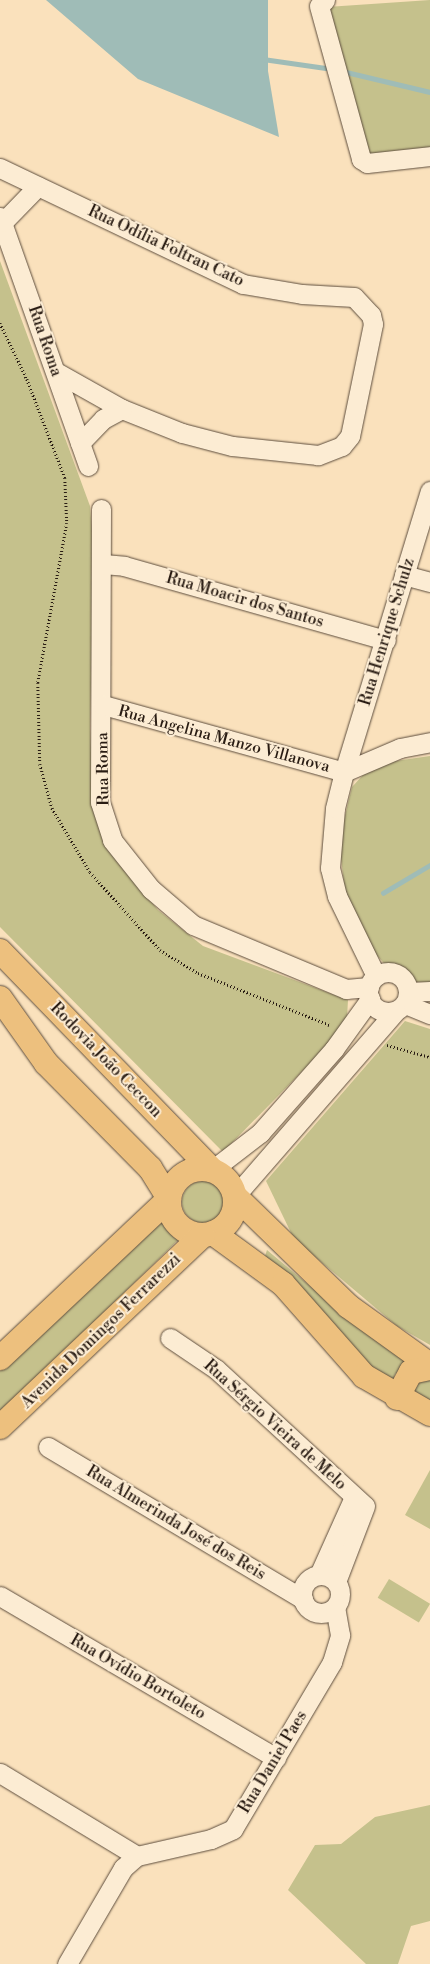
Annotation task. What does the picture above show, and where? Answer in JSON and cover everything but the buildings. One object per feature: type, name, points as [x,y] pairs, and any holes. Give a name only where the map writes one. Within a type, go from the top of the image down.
[{"type":"main road","name":"Rodovia João Ceccon","points":[[0,951],[212,1170]]},
{"type":"main road","points":[[0,998],[46,1063],[150,1168],[169,1199],[182,1227],[208,1234],[283,1284],[364,1376],[397,1398],[430,1414]]},
{"type":"main road","points":[[0,1358],[169,1199],[183,1175],[212,1170],[227,1180],[235,1196],[348,1306],[430,1366]]},
{"type":"main road","points":[[208,1234],[228,1222],[235,1196]]},
{"type":"main road","name":"Avenida Domingos Ferrarezzi","points":[[0,1427],[208,1234]]},
{"type":"main road","points":[[397,1398],[411,1372],[430,1366]]},
{"type":"street","points":[[322,3],[333,60],[361,159],[367,163],[429,162]]},
{"type":"street","name":"Rua Odília Foltran Cato","points":[[0,168],[243,284],[302,294],[346,294],[365,306],[373,324],[372,344],[350,436],[333,451],[318,455],[232,446],[122,409]]},
{"type":"street","points":[[2,220],[38,186]]},
{"type":"street","name":"Rua Roma","points":[[2,220],[88,466]]},
{"type":"street","points":[[56,372],[122,409]]},
{"type":"street","points":[[80,443],[103,419],[122,409]]},
{"type":"street","name":"Rua Henrique Schulz","points":[[371,988],[364,954],[347,923],[330,868],[330,837],[344,772],[386,640],[430,491]]},
{"type":"street","name":"Rua Roma","points":[[101,509],[103,705],[100,802],[112,840],[151,889],[193,925],[221,940],[346,989],[371,988],[388,972],[400,975],[403,1002]]},
{"type":"street","name":"Rua Moacir dos Santos","points":[[103,564],[124,566],[386,640]]},
{"type":"street","points":[[404,575],[430,582]]},
{"type":"street","name":"Rua Angelina Manzo Villanova","points":[[103,705],[344,772]]},
{"type":"street","points":[[344,772],[400,748],[430,742]]},
{"type":"street","points":[[212,1170],[260,1133],[347,1032],[371,988]]},
{"type":"street","name":"Rua Roma","points":[[371,988],[379,1010],[403,1002],[430,1014]]},
{"type":"street","points":[[235,1196],[403,1002],[430,991]]},
{"type":"street","name":"Rua Sérgio Vieira de Melo","points":[[170,1338],[216,1369],[360,1502],[328,1578]]},
{"type":"street","name":"Rua Almerinda José dos Reis","points":[[48,1447],[303,1599],[327,1610]]},
{"type":"street","points":[[303,1599],[308,1580],[328,1578],[340,1598],[327,1610]]},
{"type":"street","name":"Rua Ovídio Bortoleto","points":[[0,1596],[276,1758]]},
{"type":"street","name":"Rua Daniel Paes","points":[[137,1856],[211,1839],[232,1829],[276,1758],[336,1652],[327,1610]]},
{"type":"street","points":[[0,1773],[137,1856],[123,1868],[67,1964]]},
{"type":"path","points":[[0,323],[27,379],[65,478],[67,523],[38,683],[40,764],[52,808],[90,872],[160,950],[198,973],[347,1032]]},
{"type":"path","points":[[372,1040],[430,1057]]},
{"type":"shaded area","points":[[430,0],[430,148],[368,154],[327,7]]},
{"type":"shaded area","points":[[0,261],[90,506],[94,555],[90,728],[93,803],[104,845],[158,910],[203,946],[348,1000],[347,1018],[324,1049],[223,1152],[0,927]]},
{"type":"shaded area","points":[[430,756],[430,983],[413,982],[391,971],[372,950],[345,893],[339,840],[352,787],[363,775],[388,762]]},
{"type":"shaded area","points":[[405,1021],[430,1029],[430,1345],[397,1326],[294,1239],[266,1181]]},
{"type":"shaded area","points":[[199,1181],[207,1181],[218,1187],[224,1202],[218,1217],[207,1223],[199,1223],[188,1217],[182,1206],[182,1198],[188,1187]]},
{"type":"shaded area","points":[[161,1217],[180,1238],[0,1414],[0,1371]]},
{"type":"shaded area","points":[[267,1250],[366,1333],[413,1362],[395,1374],[391,1390],[334,1335],[265,1256]]},
{"type":"shaded area","points":[[422,1377],[430,1380],[430,1407],[410,1398],[410,1385]]},
{"type":"shaded area","points":[[430,1470],[430,1529],[405,1515]]},
{"type":"shaded area","points":[[389,1579],[430,1604],[419,1623],[378,1598]]},
{"type":"shaded area","points":[[430,1805],[430,1921],[411,1926],[398,1964],[366,1964],[288,1890],[315,1845],[341,1844],[375,1817]]},
{"type":"water","points":[[46,0],[268,0],[268,71],[279,137],[138,79]]},
{"type":"waterway","points":[[263,59],[332,69]]},
{"type":"waterway","points":[[342,71],[430,92]]},
{"type":"waterway","points":[[383,893],[430,865]]}]
